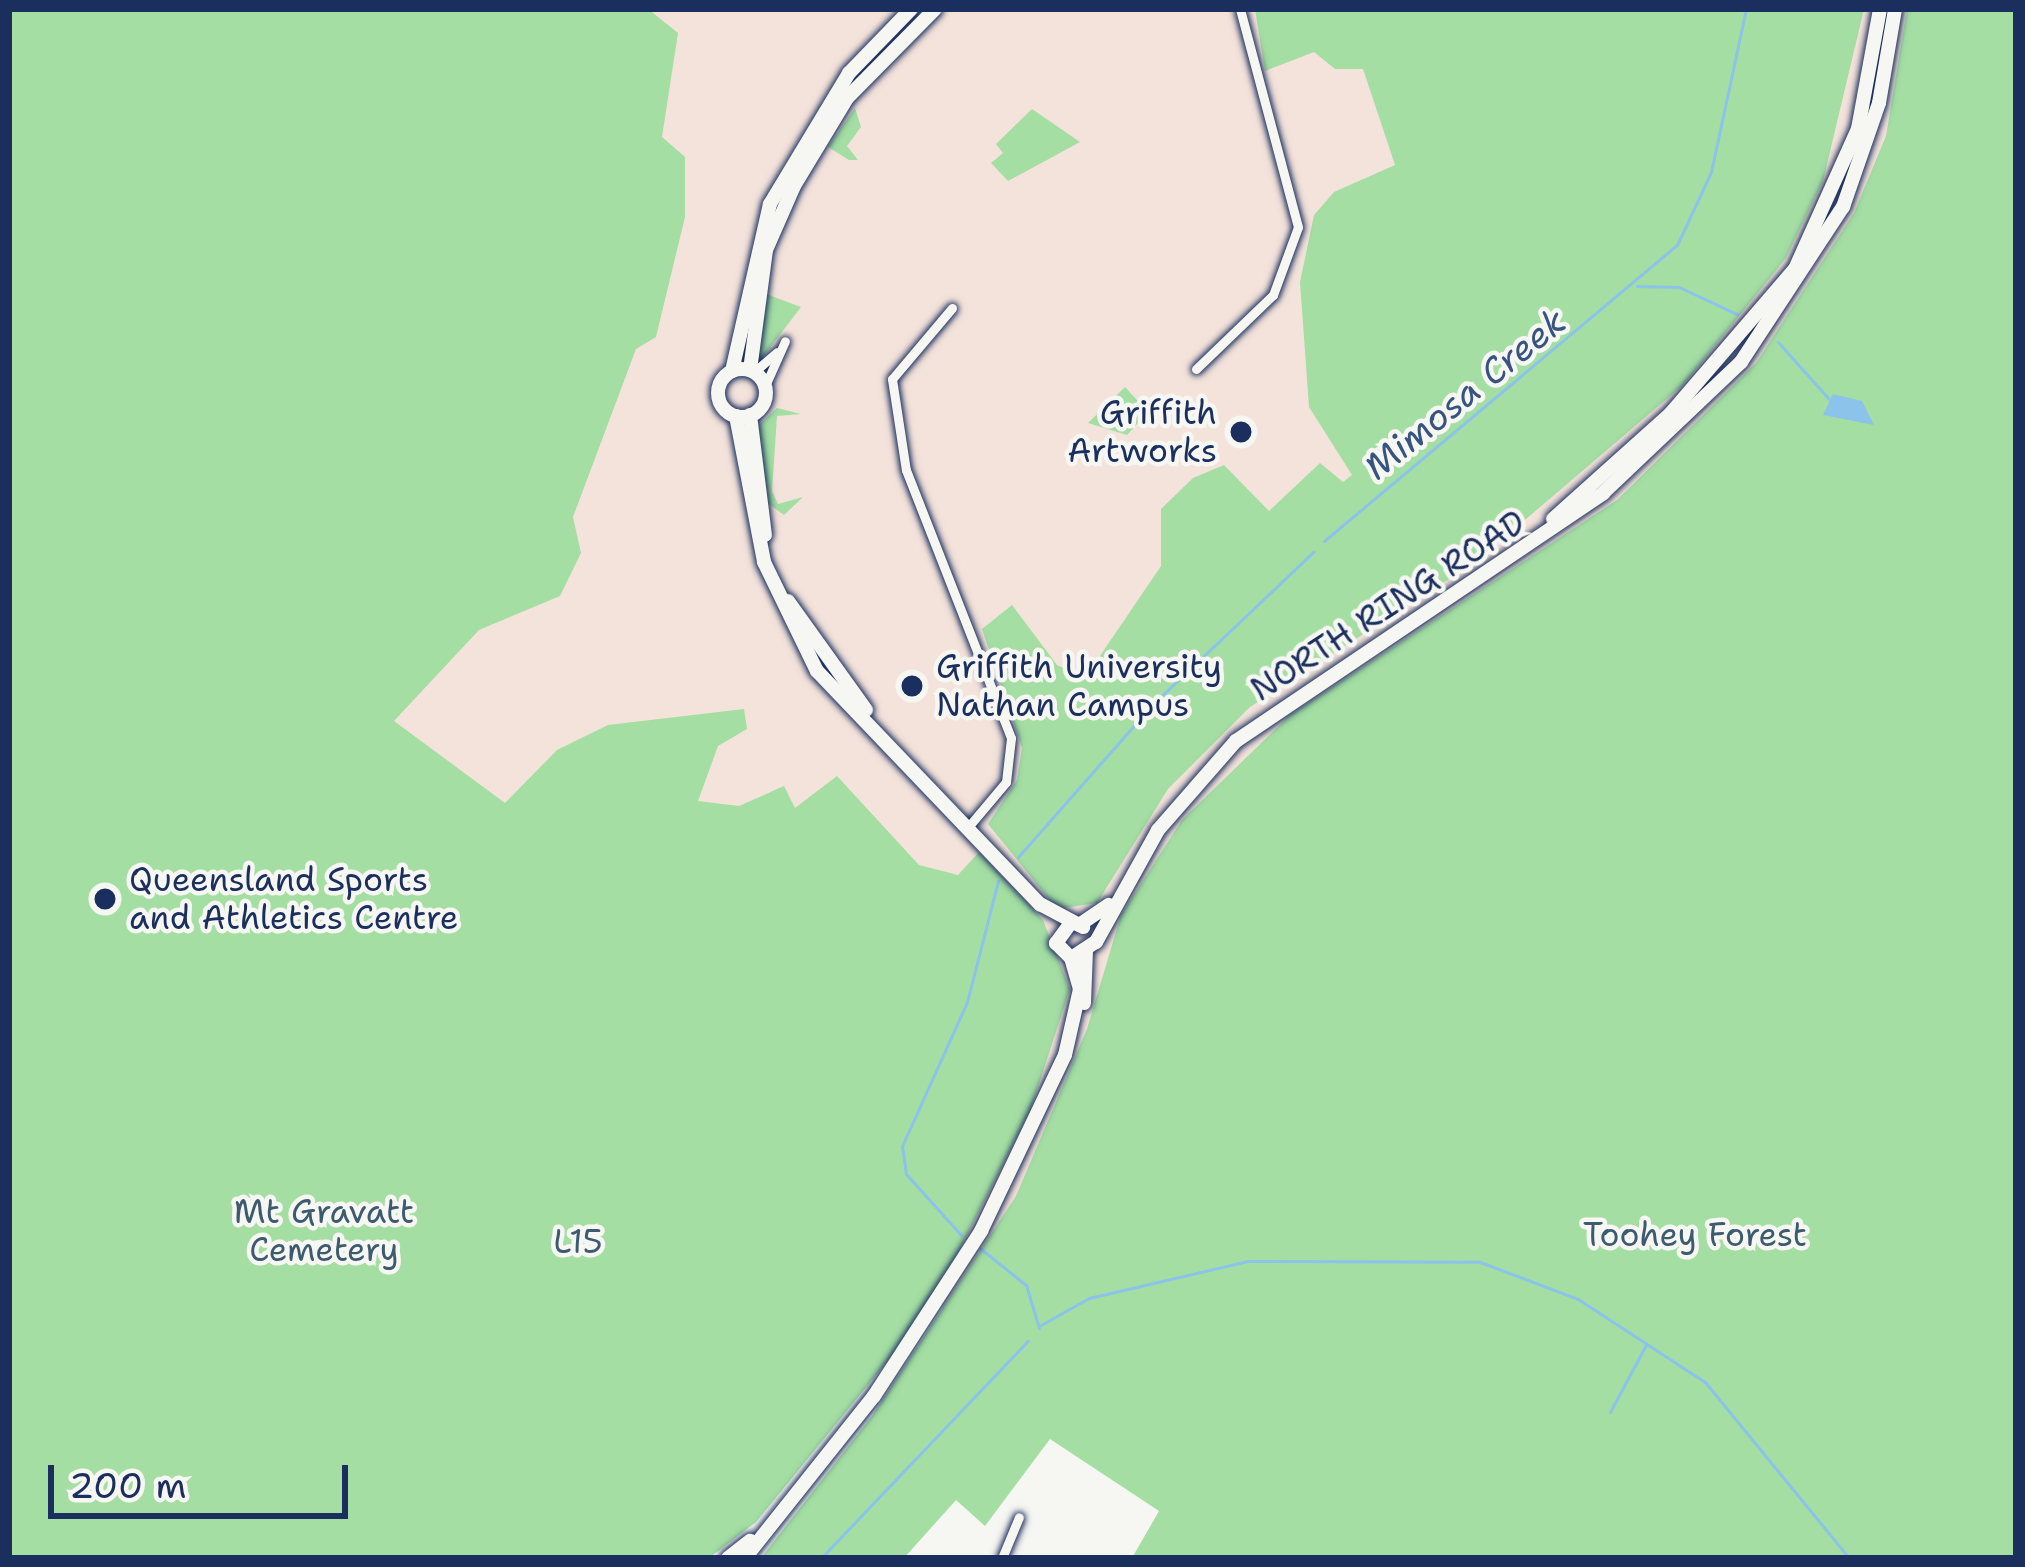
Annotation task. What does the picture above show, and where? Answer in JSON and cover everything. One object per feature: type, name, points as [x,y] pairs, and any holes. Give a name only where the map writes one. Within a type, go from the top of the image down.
[{"type":"street","points":[[911,9],[849,73],[770,204],[732,371],[718,395],[743,416],[758,502],[790,606],[839,682],[1040,904],[1057,937],[1082,952]]},
{"type":"street","points":[[765,386],[753,371],[766,250],[794,186],[847,98],[934,9]]},
{"type":"street","points":[[1196,369],[1285,279],[1298,226],[1240,9]]},
{"type":"street","points":[[1865,131],[1880,9]]},
{"type":"street","points":[[1704,391],[1801,284],[1865,131],[1895,9]]},
{"type":"street","points":[[952,308],[892,380],[907,470],[1011,738],[1006,782],[969,826]]},
{"type":"street","points":[[732,371],[753,371],[785,340],[765,386],[743,416],[746,501],[797,637],[830,688],[969,826]]},
{"type":"street","name":"NORTH RING ROAD","points":[[1057,937],[1102,916],[1164,811],[1235,735],[1547,524],[1704,391]]},
{"type":"street","name":"NORTH RING ROAD","points":[[1082,952],[1158,830],[1236,741],[1567,519],[1704,391]]},
{"type":"street","points":[[745,1558],[941,1300],[1066,1052],[1087,994],[1082,952],[1075,925],[1040,904]]},
{"type":"street","points":[[1002,1558],[1019,1517]]},
{"type":"street","points":[[728,1558],[777,1519]]},
{"type":"shaded area","name":"Griffith University Nathan Campus","points":[[9,9],[2016,9],[2016,254],[958,1320],[279,806]]},
{"type":"green space","points":[[9,9],[648,9],[678,33],[662,137],[685,157],[685,217],[656,337],[636,349],[573,517],[581,553],[560,596],[479,630],[394,721],[505,803],[557,750],[608,725],[744,709],[747,729],[718,746],[698,801],[739,806],[784,786],[795,808],[837,776],[919,865],[958,875],[979,852],[1043,920],[1070,989],[1030,1111],[929,1310],[756,1522],[709,1558],[9,1558]]},
{"type":"green space","points":[[1255,9],[1864,9],[1823,181],[1786,258],[1683,385],[1477,561],[1250,707],[1168,789],[1097,903],[1057,909],[988,824],[1017,780],[1022,748],[982,629],[1012,605],[1057,665],[1085,678],[1161,566],[1161,509],[1193,478],[1224,465],[1269,511],[1320,463],[1343,482],[1352,475],[1309,407],[1300,282],[1314,215],[1334,192],[1395,165],[1363,69],[1335,69],[1314,52],[1265,71]]},
{"type":"green space","name":"Toohey Forest","points":[[1907,9],[2016,9],[2016,1558],[1132,1558],[1159,1511],[1050,1439],[985,1526],[956,1500],[904,1558],[761,1558],[872,1416],[1016,1196],[1087,1029],[1121,915],[1182,820],[1290,715],[1617,500],[1756,363],[1854,213],[1886,136]]},
{"type":"green space","points":[[855,108],[861,127],[847,146],[858,160],[849,160],[828,147]]},
{"type":"green space","points":[[1032,109],[1080,142],[1008,181],[991,163],[1003,153],[996,144]]},
{"type":"green space","points":[[766,294],[801,307],[760,361],[758,357]]},
{"type":"green space","points":[[1125,387],[1148,412],[1127,435],[1088,423]]},
{"type":"green space","points":[[777,408],[801,414],[777,416],[772,491],[778,504],[803,497],[784,515],[766,502],[758,426]]},
{"type":"water","points":[[1833,394],[1862,401],[1874,425],[1823,415]]},
{"type":"waterway","name":"Mimosa Creek","points":[[1324,541],[1677,245],[1711,172],[1746,9]]},
{"type":"waterway","name":"Mimosa Creek","points":[[1637,286],[1679,287],[1737,314]]},
{"type":"waterway","name":"Mimosa Creek","points":[[1778,342],[1829,399]]},
{"type":"waterway","name":"Mimosa Creek","points":[[1018,857],[1153,704],[1313,552]]},
{"type":"waterway","name":"Mimosa Creek","points":[[961,1235],[906,1174],[902,1146],[967,1002],[998,881]]},
{"type":"waterway","name":"Mimosa Creek","points":[[981,1249],[1026,1285],[1039,1328]]},
{"type":"waterway","points":[[1041,1325],[1089,1298],[1248,1261],[1480,1262],[1578,1299],[1705,1382],[1849,1558]]},
{"type":"waterway","name":"Mimosa Creek","points":[[821,1558],[1028,1341]]},
{"type":"waterway","points":[[1610,1412],[1646,1345]]},
{"type":"place","name":"Griffith Artworks","points":[[1241,432]]},
{"type":"place","name":"Griffith University Nathan Campus","points":[[912,686]]},
{"type":"place","name":"Queensland Sports and Athletics Centre","points":[[105,899]]},
{"type":"park label","name":"Mt Gravatt Cemetery","points":[[324,1231]]},
{"type":"park label","name":"L15","points":[[578,1242]]}]
